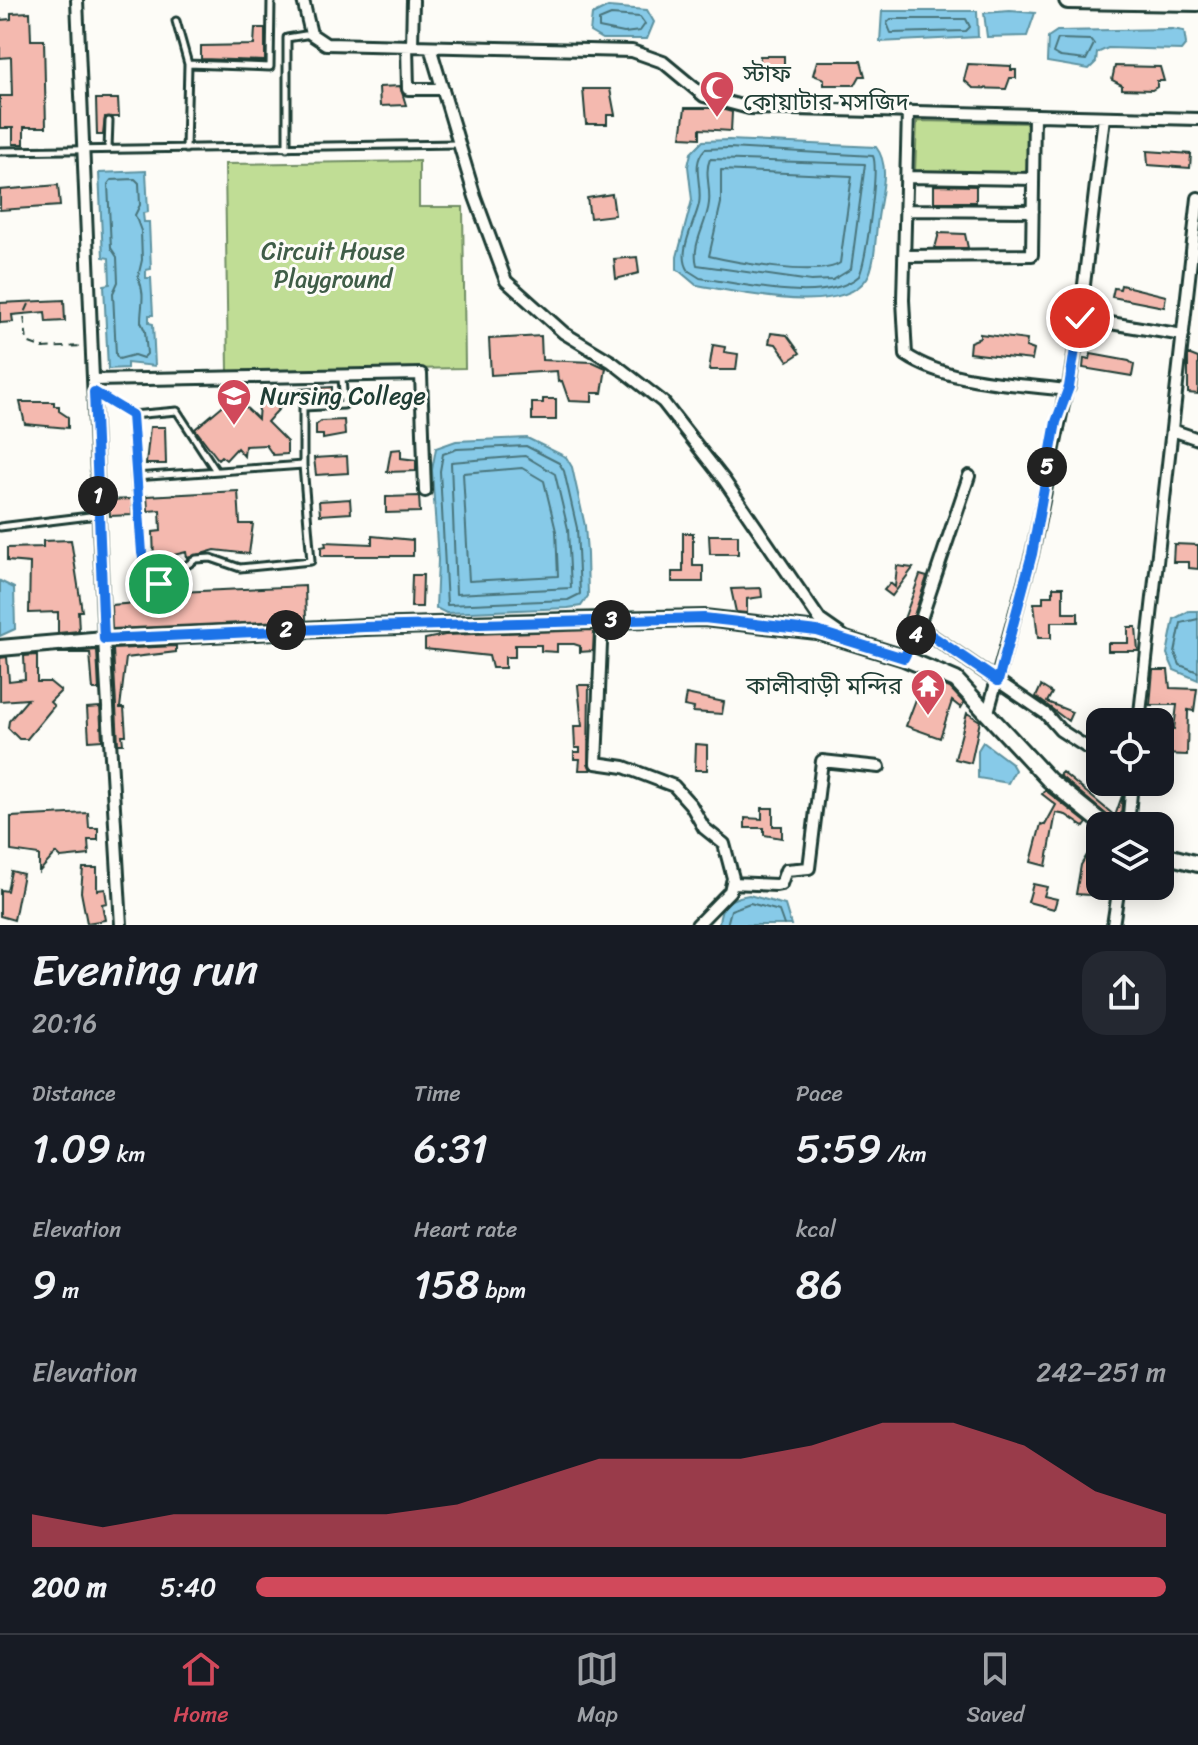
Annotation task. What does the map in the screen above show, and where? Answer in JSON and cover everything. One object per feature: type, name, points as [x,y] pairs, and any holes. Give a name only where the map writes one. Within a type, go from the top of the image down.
[{"type":"main road","points":[[1068,0],[1198,2]]},
{"type":"street","points":[[77,0],[104,639],[121,925]]},
{"type":"street","points":[[303,0],[311,34],[326,44],[632,51],[663,62],[704,96],[749,108],[1198,119]]},
{"type":"street","points":[[413,0],[408,89],[443,89]]},
{"type":"street","points":[[430,47],[506,281],[564,333],[612,362],[663,402],[724,480],[820,620],[854,643]]},
{"type":"street","points":[[908,112],[906,355],[919,363],[947,372],[1066,390]]},
{"type":"street","points":[[905,256],[1032,255],[1034,115]]},
{"type":"street","points":[[988,712],[1032,554],[1069,387],[1104,117]]},
{"type":"street","points":[[907,177],[1033,179]]},
{"type":"street","points":[[1141,708],[1198,198]]},
{"type":"street","points":[[906,210],[1033,211]]},
{"type":"street","points":[[1080,318],[1183,335]]},
{"type":"street","points":[[93,380],[342,378],[421,374],[425,491]]},
{"type":"street","points":[[1172,430],[1198,439]]},
{"type":"street","points":[[906,656],[918,629],[969,476]]},
{"type":"street","points":[[0,648],[104,639],[602,620],[704,618],[817,631],[906,656],[956,680],[1049,780],[1089,812]]},
{"type":"street","points":[[602,620],[596,763],[624,767],[674,786],[691,805],[704,828],[724,844],[732,870],[732,883],[721,903],[697,925]]},
{"type":"street","points":[[918,629],[998,681],[1086,746]]},
{"type":"street","points":[[732,883],[776,885],[781,884],[786,870],[809,868],[822,761],[879,767]]},
{"type":"street","points":[[1174,858],[1198,864]]},
{"type":"street","points":[[1113,925],[1117,900]]},
{"type":"lane","points":[[188,64],[270,67],[271,0]]},
{"type":"lane","points":[[176,21],[188,64],[186,149]]},
{"type":"lane","points":[[287,148],[287,38],[311,34]]},
{"type":"lane","points":[[108,149],[109,121]]},
{"type":"lane","points":[[0,151],[459,144]]},
{"type":"lane","points":[[132,415],[135,477],[144,567],[148,579],[159,584],[196,559],[211,558],[240,568],[311,561],[303,465],[303,407],[344,405],[342,378]]},
{"type":"lane","points":[[94,392],[132,415],[177,411],[216,471]]},
{"type":"lane","points":[[135,477],[303,465]]},
{"type":"lane","points":[[0,527],[99,515]]},
{"type":"path","points":[[29,304],[24,315],[27,342],[43,348],[92,346]]},
{"type":"green space","points":[[917,121],[1030,123],[1030,176],[915,173]]},
{"type":"green space","name":"Circuit House Playground","points":[[419,161],[419,207],[463,207],[465,368],[228,372],[225,164]]},
{"type":"water","points":[[608,7],[647,10],[654,22],[647,39],[602,39],[590,32],[592,15]]},
{"type":"water","points":[[882,11],[977,11],[978,37],[880,42]]},
{"type":"water","points":[[984,13],[1035,13],[1027,36],[987,37]]},
{"type":"water","points":[[1057,31],[1184,31],[1186,44],[1181,50],[1108,48],[1097,53],[1096,62],[1089,69],[1047,62],[1048,37]]},
{"type":"water","points":[[703,141],[876,147],[884,172],[874,257],[867,278],[854,290],[835,297],[812,299],[761,296],[696,285],[677,269],[677,257],[692,200],[688,166],[691,153]]},
{"type":"water","points":[[146,171],[148,212],[143,213],[144,222],[149,222],[151,269],[146,270],[146,278],[151,278],[153,315],[149,315],[149,323],[153,324],[155,366],[127,363],[127,368],[108,369],[104,285],[110,284],[109,258],[103,257],[99,173]]},
{"type":"water","points":[[527,438],[566,457],[572,467],[585,526],[588,596],[581,606],[568,608],[446,613],[436,608],[438,560],[432,470],[436,448],[456,441]]},
{"type":"water","points":[[0,581],[14,588],[15,629],[0,636]]},
{"type":"water","points":[[1189,611],[1198,611],[1198,680],[1174,670],[1167,654],[1174,619]]},
{"type":"water","points":[[983,742],[1011,763],[1015,770],[1008,783],[978,778],[978,750]]},
{"type":"water","points":[[749,895],[785,905],[791,925],[719,925],[721,912],[727,903]]},
{"type":"building","points":[[30,12],[31,40],[44,40],[46,127],[24,127],[24,144],[13,144],[13,128],[0,128],[0,96],[12,96],[11,57],[0,58],[0,20],[11,19],[11,13]]},
{"type":"building","points":[[255,28],[265,28],[265,61],[201,59],[201,46],[254,45]]},
{"type":"building","points":[[760,56],[784,56],[784,75],[759,75]]},
{"type":"building","points":[[817,61],[861,61],[865,76],[860,76],[855,85],[824,85],[824,79],[813,75]]},
{"type":"building","points":[[968,64],[1011,66],[1011,70],[1016,70],[1016,78],[1010,78],[1006,89],[973,88],[964,80]]},
{"type":"building","points":[[1115,66],[1160,67],[1164,81],[1157,81],[1157,87],[1152,90],[1122,89],[1122,85],[1112,80]]},
{"type":"building","points":[[400,86],[406,105],[380,106],[379,87]]},
{"type":"building","points":[[583,89],[610,89],[615,115],[607,115],[607,124],[586,124]]},
{"type":"building","points":[[96,99],[118,99],[119,117],[105,117],[103,135],[97,135]]},
{"type":"building","points":[[685,108],[717,108],[732,112],[731,131],[700,129],[700,138],[681,137]]},
{"type":"building","points":[[1147,151],[1191,154],[1190,168],[1148,165]]},
{"type":"building","points":[[58,185],[60,206],[0,210],[0,190]]},
{"type":"building","points":[[934,185],[976,186],[976,202],[934,202]]},
{"type":"building","points":[[612,194],[615,215],[590,218],[587,198]]},
{"type":"building","points":[[939,233],[965,234],[968,248],[935,248]]},
{"type":"building","points":[[637,257],[639,273],[616,279],[614,259]]},
{"type":"building","points":[[1121,285],[1166,296],[1164,307],[1112,297],[1114,288],[1120,289]]},
{"type":"building","points":[[64,300],[65,321],[46,322],[45,312],[12,315],[13,322],[0,323],[0,303]]},
{"type":"building","points":[[771,333],[787,335],[800,353],[788,361],[776,344],[769,343]]},
{"type":"building","points":[[980,334],[1027,340],[1026,347],[1034,350],[1032,360],[969,353],[970,342],[980,338]]},
{"type":"building","points":[[541,336],[542,360],[593,362],[606,368],[602,393],[592,393],[592,402],[569,401],[562,381],[558,382],[557,371],[491,375],[489,339]]},
{"type":"building","points":[[713,345],[725,347],[724,352],[738,354],[736,370],[709,370]]},
{"type":"building","points":[[1091,354],[1129,361],[1134,365],[1132,376],[1083,368],[1084,358],[1090,359]]},
{"type":"building","points":[[1188,354],[1198,358],[1198,394],[1188,393]]},
{"type":"building","points":[[332,387],[332,400],[298,400],[300,389]]},
{"type":"building","name":"Nursing College","points":[[296,390],[267,422],[287,442],[287,454],[273,455],[266,445],[245,446],[244,456],[237,448],[226,460],[221,456],[218,459],[195,429],[234,396],[258,419],[259,404],[270,398],[270,392]]},
{"type":"building","points":[[543,399],[556,399],[556,420],[532,420],[532,403],[543,403]]},
{"type":"building","points":[[20,402],[54,402],[54,406],[59,406],[59,411],[68,417],[68,428],[25,424]]},
{"type":"building","points":[[344,420],[345,435],[323,439],[323,435],[316,435],[316,425],[321,421]]},
{"type":"building","points":[[150,427],[165,427],[166,464],[146,464]]},
{"type":"building","points":[[401,449],[401,458],[416,460],[416,471],[387,472],[391,450]]},
{"type":"building","points":[[347,456],[348,473],[316,475],[314,458]]},
{"type":"building","points":[[238,491],[240,524],[253,524],[249,554],[215,550],[187,558],[186,552],[154,560],[153,532],[161,531],[160,510],[148,511],[147,496]]},
{"type":"building","points":[[419,496],[420,512],[386,513],[386,497]]},
{"type":"building","points":[[132,499],[132,515],[110,516],[109,500]]},
{"type":"building","points":[[350,499],[351,513],[320,515],[319,501]]},
{"type":"building","points":[[683,533],[693,533],[693,566],[703,566],[703,582],[672,582],[672,572],[683,572]]},
{"type":"building","points":[[709,535],[738,535],[738,554],[710,554]]},
{"type":"building","points":[[372,536],[413,540],[413,556],[321,556],[321,547],[326,546],[325,542],[372,544]]},
{"type":"building","points":[[71,540],[82,611],[78,611],[79,631],[58,633],[58,612],[29,613],[30,563],[7,561],[7,548],[43,547],[43,541]]},
{"type":"building","points":[[1174,544],[1198,545],[1198,569],[1189,568],[1189,562],[1173,562]]},
{"type":"building","points":[[897,566],[913,568],[892,596],[884,590],[890,583],[895,587]]},
{"type":"building","points":[[412,575],[423,575],[422,607],[411,607]]},
{"type":"building","points":[[920,575],[927,577],[912,621],[904,619]]},
{"type":"building","points":[[305,586],[306,620],[112,629],[111,605],[137,603],[137,594]]},
{"type":"building","points":[[1053,587],[1063,587],[1063,613],[1078,613],[1078,622],[1051,622],[1051,638],[1038,638],[1034,603],[1043,603],[1043,596],[1053,596]]},
{"type":"building","points":[[761,588],[762,597],[747,599],[747,613],[736,612],[731,589]]},
{"type":"building","points":[[1128,627],[1136,627],[1138,651],[1108,651],[1108,643],[1128,643]]},
{"type":"building","points":[[594,630],[593,651],[580,652],[580,646],[574,644],[557,644],[557,652],[541,651],[541,645],[515,645],[515,657],[505,657],[505,668],[492,668],[489,656],[425,649],[425,639],[445,635]]},
{"type":"building","points":[[176,646],[176,652],[126,658],[120,708],[124,708],[126,735],[122,735],[123,744],[118,744],[113,649]]},
{"type":"building","points":[[97,650],[99,690],[93,690],[90,653],[58,653]]},
{"type":"building","points":[[37,655],[37,682],[50,682],[61,691],[50,702],[54,706],[27,739],[19,739],[8,728],[9,721],[28,699],[0,701],[0,658],[7,657],[9,681],[25,679],[24,656]]},
{"type":"building","points":[[1153,670],[1168,670],[1170,688],[1197,689],[1194,711],[1188,710],[1187,755],[1174,754],[1177,705],[1150,705]]},
{"type":"building","name":"কালীবাড়ী মন্দির","points":[[924,678],[950,688],[964,703],[961,708],[952,701],[940,738],[906,726]]},
{"type":"building","points":[[578,685],[589,685],[588,763],[591,770],[579,770],[580,759],[574,759],[574,752],[580,752],[580,748],[575,748],[574,726],[582,726]]},
{"type":"building","points":[[1041,686],[1052,693],[1047,702],[1072,712],[1068,721],[1036,697]]},
{"type":"building","points":[[686,694],[724,702],[722,714],[693,712],[694,708],[684,706]]},
{"type":"building","points":[[100,707],[102,740],[89,741],[87,708]]},
{"type":"building","points":[[967,713],[980,721],[971,763],[955,759]]},
{"type":"building","points":[[696,744],[707,745],[707,770],[695,770]]},
{"type":"building","points":[[1062,772],[1086,792],[1086,796],[1091,796],[1110,812],[1103,812],[1059,775]]},
{"type":"building","points":[[1045,790],[1086,822],[1084,827],[1066,815],[1056,813],[1046,866],[1031,862],[1041,824],[1045,825],[1056,805],[1042,794]]},
{"type":"building","points":[[1122,796],[1121,812],[1116,812]]},
{"type":"building","points":[[762,808],[773,808],[773,826],[782,826],[782,838],[764,835],[764,828],[745,828],[745,818],[762,819]]},
{"type":"building","points":[[88,813],[89,828],[98,828],[98,840],[88,840],[89,855],[61,858],[56,853],[39,872],[39,855],[11,851],[11,817]]},
{"type":"building","points":[[1086,857],[1086,895],[1076,894],[1081,865]]},
{"type":"building","points":[[83,868],[97,868],[97,890],[105,889],[107,903],[102,904],[105,920],[87,923],[81,892]]},
{"type":"building","points":[[11,871],[23,874],[14,920],[0,916],[0,890],[7,891]]},
{"type":"building","points":[[1033,884],[1047,887],[1044,896],[1057,899],[1054,909],[1028,902]]},
{"type":"place","name":"স্টাফ কোয়াটার মসজিদ","points":[[717,119]]},
{"type":"place","name":"Nursing College","points":[[234,427]]},
{"type":"place","name":"কালীবাড়ী মন্দির","points":[[928,717]]},
{"type":"route","points":[[159,584],[148,579],[142,553],[132,415],[94,392],[104,639],[365,627],[704,618],[817,631],[904,658],[919,627],[998,681],[1032,554],[1056,422],[1069,387],[1080,318]]}]
